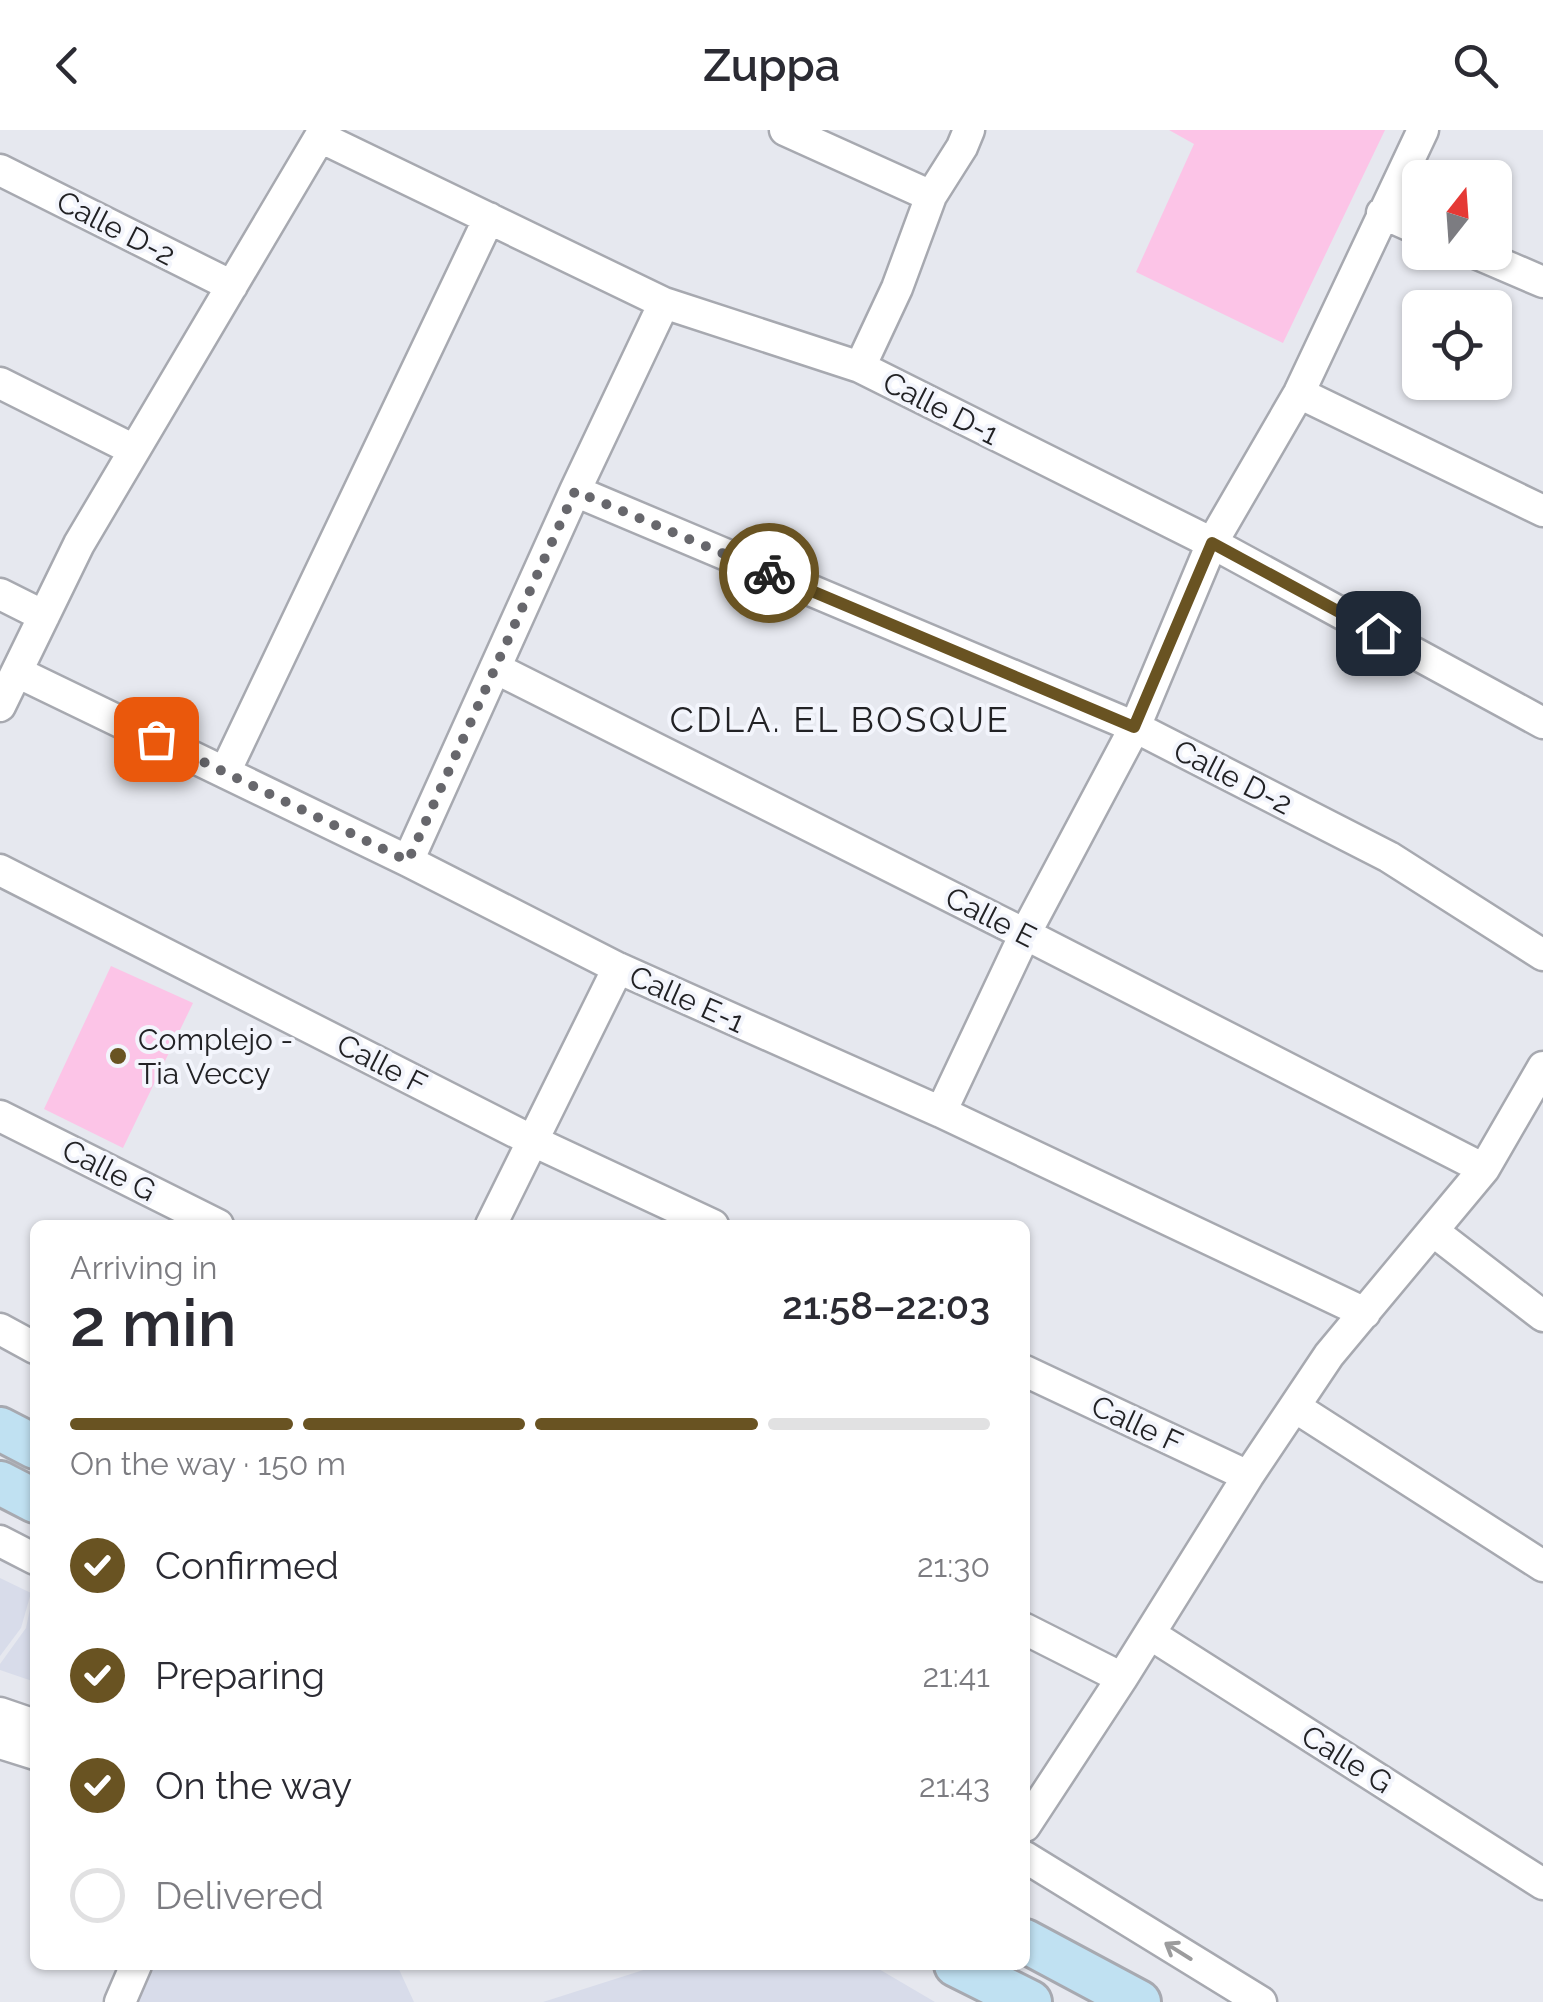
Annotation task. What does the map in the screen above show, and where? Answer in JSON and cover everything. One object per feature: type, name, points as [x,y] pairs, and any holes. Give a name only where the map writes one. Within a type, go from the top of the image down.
[{"type":"street","points":[[785,130],[931,196]]},
{"type":"street","points":[[860,368],[897,288],[931,196],[962,147],[968,130]]},
{"type":"street","points":[[941,1112],[1025,934],[1134,727],[1212,543],[1299,393],[1422,130]]},
{"type":"street","points":[[0,706],[79,544],[322,134]]},
{"type":"street","name":"Calle D-1","points":[[322,134],[664,303],[860,368],[1212,543],[1543,723]]},
{"type":"street","name":"Calle D-2","points":[[0,170],[232,286]]},
{"type":"street","points":[[1382,213],[1402,222]]},
{"type":"street","points":[[225,772],[488,218]]},
{"type":"street","points":[[1512,269],[1543,282]]},
{"type":"street","points":[[408,861],[664,303]]},
{"type":"street","points":[[0,384],[134,450]]},
{"type":"street","points":[[1299,393],[1543,511]]},
{"type":"street","name":"Calle D-2","points":[[575,491],[1134,727],[1389,856],[1543,955]]},
{"type":"street","points":[[0,594],[44,616]]},
{"type":"street","name":"Calle E","points":[[495,668],[1484,1170]]},
{"type":"street","name":"Calle E-1","points":[[17,672],[408,861],[618,968],[941,1112],[1365,1313]]},
{"type":"street","name":"Calle F","points":[[0,870],[533,1140],[702,1220]]},
{"type":"street","points":[[493,1220],[618,968]]},
{"type":"street","points":[[1030,1818],[1329,1354],[1484,1170],[1543,1068]]},
{"type":"street","name":"Calle G","points":[[0,1116],[208,1220]]},
{"type":"street","points":[[1433,1231],[1543,1316]]},
{"type":"street","points":[[0,1329],[30,1345]]},
{"type":"street","name":"Calle F","points":[[1030,1374],[1248,1476]]},
{"type":"street","points":[[1296,1407],[1543,1566]]},
{"type":"street","points":[[0,1429],[30,1444]]},
{"type":"street","points":[[0,1483],[30,1498]]},
{"type":"street","points":[[0,1541],[30,1556]]},
{"type":"street","points":[[1030,1632],[1122,1678]]},
{"type":"street","name":"Calle G","points":[[1150,1634],[1543,1884]]},
{"type":"street","points":[[0,1713],[30,1723]]},
{"type":"street","points":[[0,1742],[30,1752]]},
{"type":"street","points":[[1030,1860],[1262,2002]]},
{"type":"street","points":[[1030,1944],[1139,2002]]},
{"type":"street","points":[[120,2002],[134,1970]]},
{"type":"street","points":[[966,1970],[1030,2002]]},
{"type":"shaded area","points":[[1169,130],[1385,130],[1283,343],[1136,272],[1194,144]]},
{"type":"shaded area","name":"Complejo - Tia Veccy","points":[[111,966],[193,1003],[123,1148],[44,1109]]},
{"type":"shaded area","points":[[0,1578],[30,1593],[30,1596],[21,1628],[0,1656]]},
{"type":"shaded area","points":[[30,1609],[30,1680],[0,1670],[0,1664],[26,1628]]},
{"type":"shaded area","points":[[149,1970],[399,1970],[414,2002],[134,2002]]},
{"type":"shaded area","points":[[643,1970],[881,1970],[935,2002],[543,2002]]},
{"type":"way so far","points":[[156,739],[408,861],[575,491],[769,573]]},
{"type":"place","name":"Complejo - Tia Veccy","points":[[118,1056]]},
{"type":"district","name":"CDLA. EL BOSQUE","points":[[840,719]]},
{"type":"route","points":[[769,573],[1134,727],[1212,543],[1378,633]]}]
